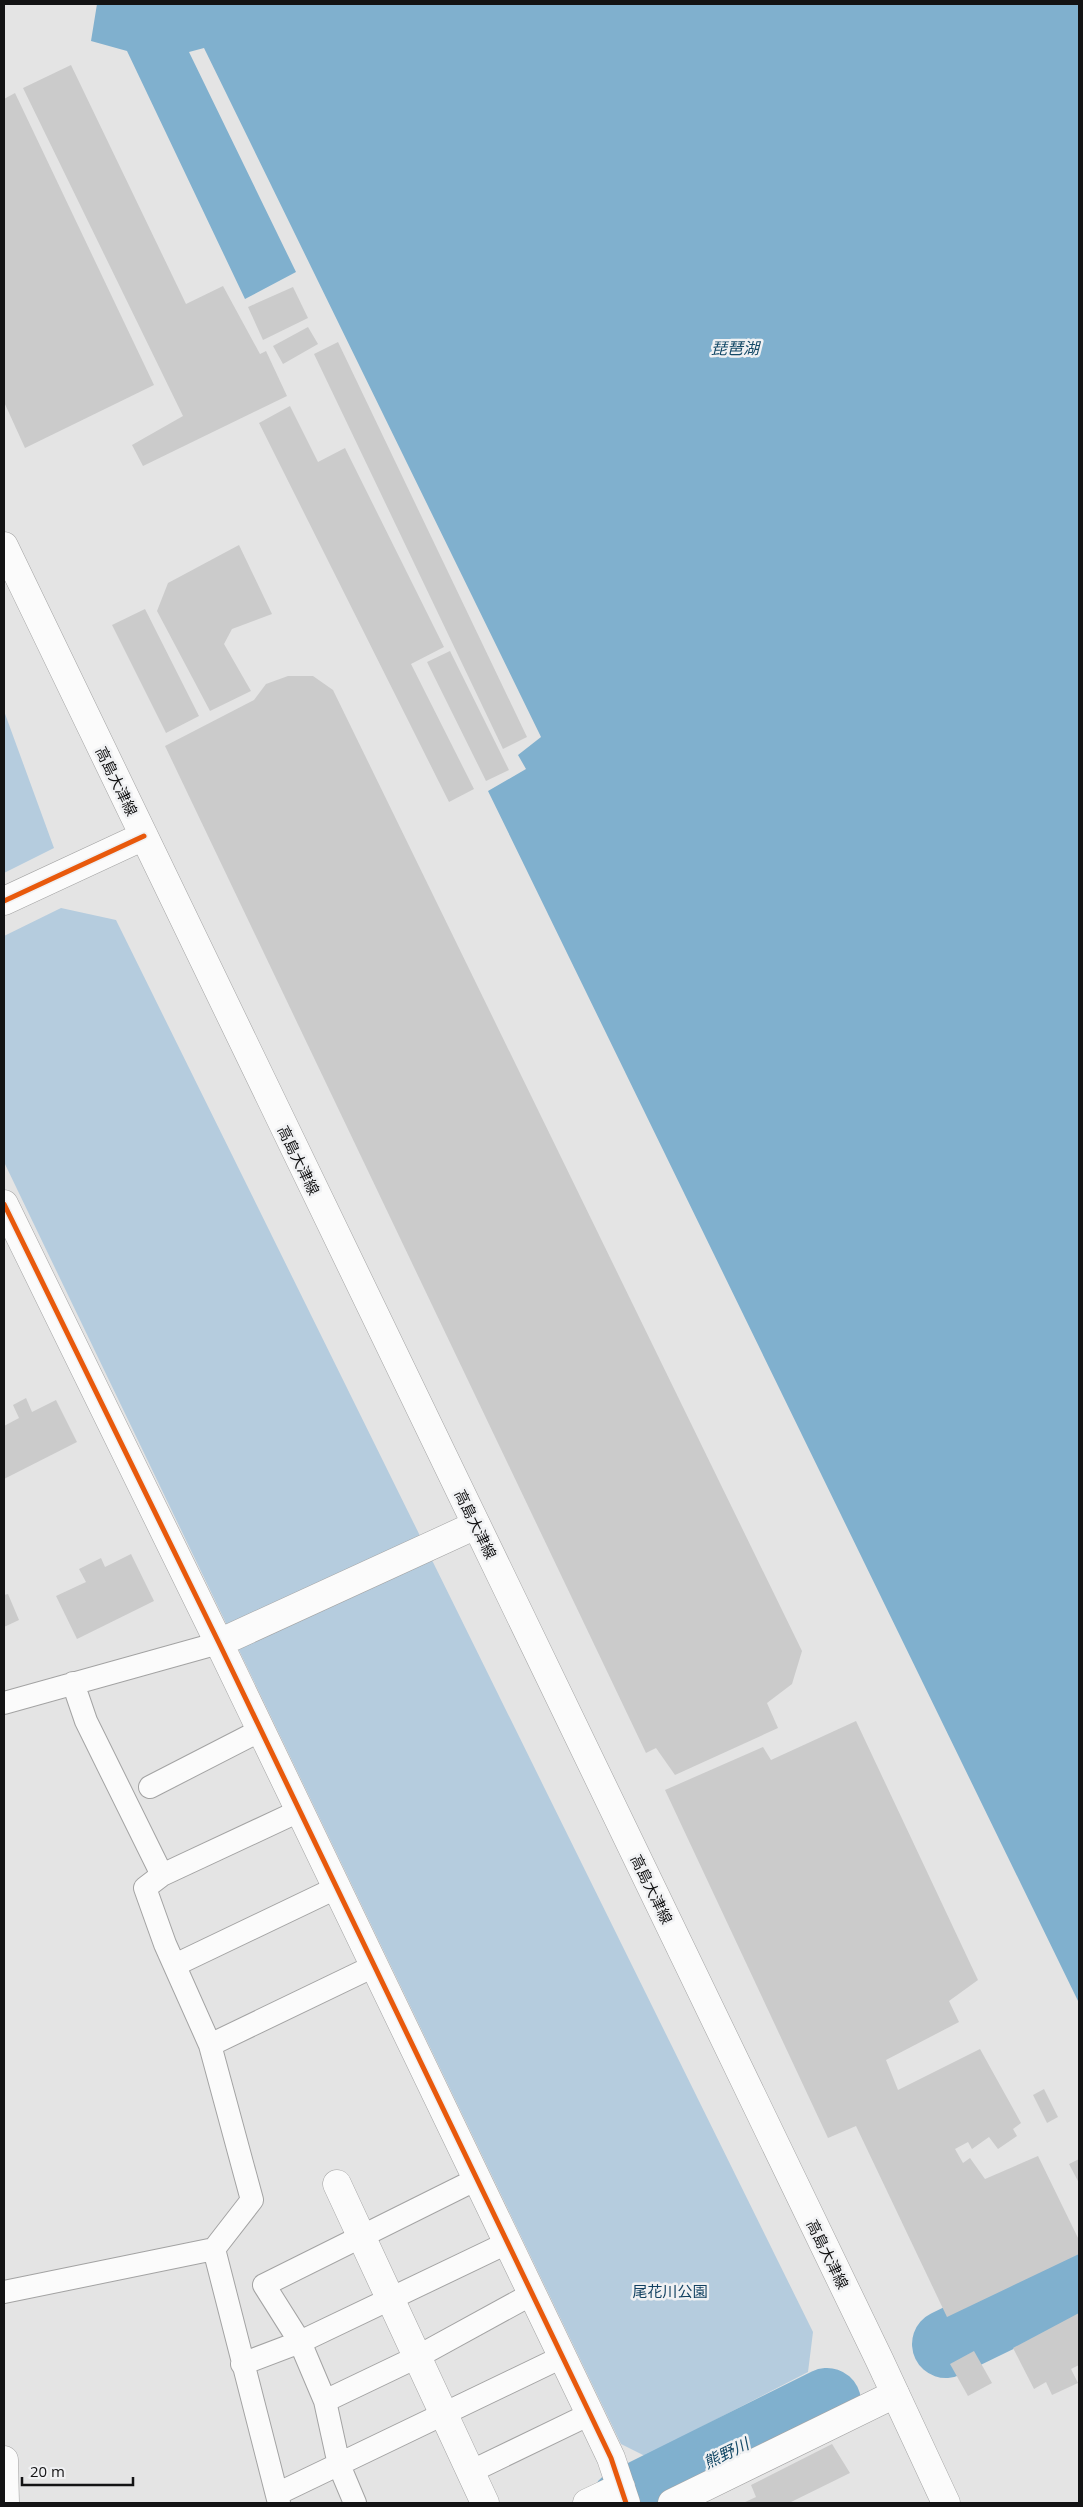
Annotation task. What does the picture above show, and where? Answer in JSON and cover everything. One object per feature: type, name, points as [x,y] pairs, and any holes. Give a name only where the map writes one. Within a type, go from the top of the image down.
[{"type":"street","name":"高島大津線","points":[[4,546],[895,2394],[940,2499]]},
{"type":"street","points":[[4,901],[144,836]]},
{"type":"street","points":[[4,1204],[219,1642],[611,2458],[623,2493],[587,2503]]},
{"type":"street","points":[[219,1642],[476,1525]]},
{"type":"street","points":[[338,2184],[485,2503]]},
{"type":"street","points":[[672,2503],[895,2394]]},
{"type":"street","points":[[4,2460],[5,2503]]},
{"type":"lane","points":[[4,1703],[219,1642]]},
{"type":"lane","points":[[73,1683],[86,1721],[162,1875]]},
{"type":"lane","points":[[150,1786],[261,1730]]},
{"type":"lane","points":[[4,2292],[214,2249],[252,2200],[210,2044],[175,1965],[145,1888],[162,1875],[299,1811]]},
{"type":"lane","points":[[175,1965],[336,1888]]},
{"type":"lane","points":[[210,2044],[374,1966]]},
{"type":"lane","points":[[356,2503],[338,2465],[325,2401],[300,2342],[264,2285],[477,2179]]},
{"type":"lane","points":[[242,2364],[300,2342],[390,2297],[507,2243]]},
{"type":"lane","points":[[214,2249],[278,2499],[338,2465],[562,2357]]},
{"type":"lane","points":[[325,2401],[417,2357],[532,2294]]},
{"type":"lane","points":[[470,2472],[590,2414]]},
{"type":"green space","points":[[4,711],[54,848],[4,873]]},
{"type":"green space","name":"尾花川公園","points":[[61,908],[116,920],[813,2332],[808,2372],[645,2456],[621,2444],[4,1162],[4,936]]},
{"type":"water","name":"琵琶湖","points":[[97,4],[1079,4],[1079,2003],[488,791],[526,769],[518,755],[541,737],[204,48],[189,52],[296,272],[245,299],[127,51],[91,41]]},
{"type":"building","points":[[71,65],[186,304],[223,286],[260,354],[266,351],[287,396],[143,466],[132,445],[183,416],[23,88]]},
{"type":"building","points":[[15,93],[154,385],[25,448],[4,402],[4,99]]},
{"type":"building","points":[[293,287],[308,318],[263,340],[248,307]]},
{"type":"building","points":[[308,327],[318,344],[283,364],[273,346]]},
{"type":"building","points":[[338,342],[527,737],[503,749],[314,354]]},
{"type":"building","points":[[290,406],[318,462],[345,448],[444,647],[411,664],[474,789],[449,802],[259,423]]},
{"type":"building","points":[[239,545],[272,614],[232,629],[224,644],[251,691],[210,711],[157,611],[168,583]]},
{"type":"building","points":[[145,609],[199,716],[166,733],[112,625]]},
{"type":"building","points":[[450,651],[509,770],[486,781],[427,662]]},
{"type":"building","points":[[288,676],[313,676],[333,690],[802,1651],[792,1684],[767,1703],[778,1728],[675,1775],[656,1748],[646,1753],[165,746],[254,700],[266,684]]},
{"type":"building","points":[[26,1398],[32,1412],[56,1400],[77,1442],[4,1479],[4,1426],[19,1418],[13,1405]]},
{"type":"building","points":[[131,1554],[154,1601],[77,1639],[56,1596],[86,1582],[79,1569],[101,1558],[105,1567]]},
{"type":"building","points":[[8,1594],[19,1620],[4,1627],[4,1595]]},
{"type":"building","points":[[856,1721],[978,1980],[949,2001],[959,2022],[886,2060],[898,2090],[980,2049],[1021,2123],[1013,2129],[1017,2136],[998,2149],[989,2137],[972,2149],[968,2142],[955,2149],[963,2163],[970,2158],[985,2179],[1038,2156],[1079,2240],[1079,2254],[947,2317],[856,2126],[828,2138],[665,1790],[763,1747],[771,1760]]},
{"type":"building","points":[[1044,2089],[1058,2117],[1047,2123],[1033,2095]]},
{"type":"building","points":[[1079,2159],[1079,2183],[1069,2164]]},
{"type":"building","points":[[1079,2313],[1079,2365],[1071,2369],[1078,2383],[1052,2395],[1046,2382],[1034,2389],[1013,2348]]},
{"type":"building","points":[[974,2351],[992,2383],[968,2396],[950,2364]]},
{"type":"building","points":[[832,2444],[850,2473],[789,2503],[743,2503],[756,2497],[751,2485]]},
{"type":"waterway","name":"熊野川","points":[[946,2344],[1079,2279]]},
{"type":"waterway","name":"熊野川","points":[[624,2503],[827,2402]]},
{"type":"cycle path","points":[[4,901],[144,836]]},
{"type":"cycle path","points":[[4,1204],[219,1643],[590,2414],[611,2458],[626,2503]]}]
